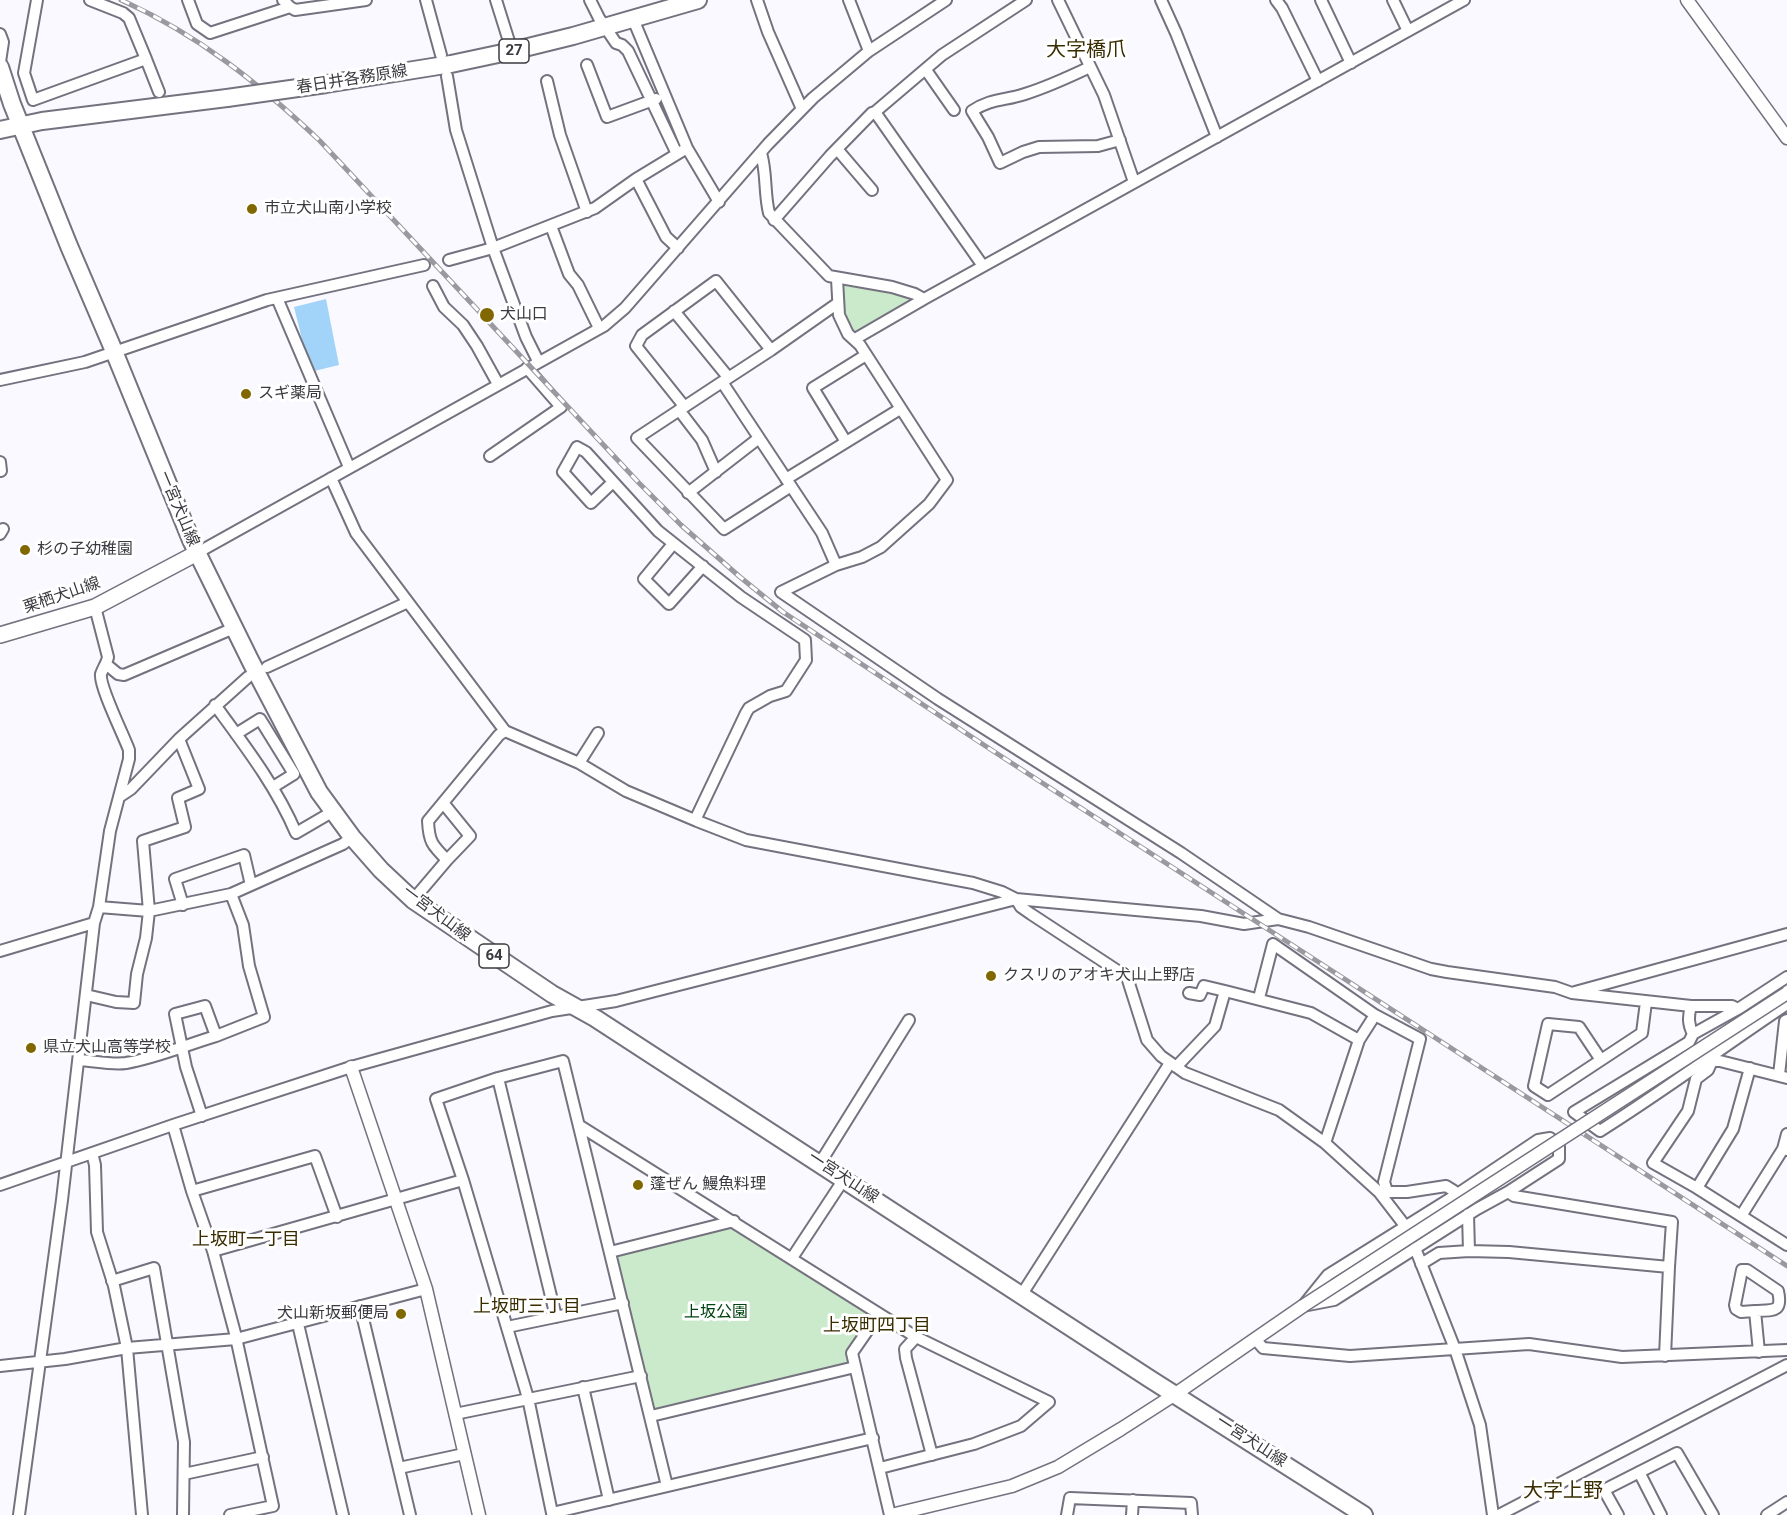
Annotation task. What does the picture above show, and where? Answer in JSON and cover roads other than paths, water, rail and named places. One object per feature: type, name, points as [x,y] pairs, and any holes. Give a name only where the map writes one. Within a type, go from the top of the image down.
[{"type":"main road","name":"春日井各務原線","points":[[0,130],[42,121],[227,98],[451,64],[605,27],[698,0]]},
{"type":"main road","name":"一宮犬山線","points":[[0,67],[20,126],[197,553],[297,752],[333,812],[381,870],[413,900],[552,994],[575,1006],[820,1163],[1174,1395],[1364,1515]]},
{"type":"main road","name":"栗栖犬山線","points":[[0,635],[94,607],[197,553]]},
{"type":"street","points":[[37,0],[24,73],[33,100],[146,59]]},
{"type":"street","points":[[90,0],[123,13],[129,18],[159,92]]},
{"type":"street","points":[[188,0],[197,24],[210,33],[287,4],[295,10],[366,0]]},
{"type":"street","points":[[426,0],[441,55]]},
{"type":"street","points":[[496,0],[512,51]]},
{"type":"street","points":[[590,0],[616,43],[622,45],[627,51],[652,101],[682,151],[719,202]]},
{"type":"street","points":[[758,0],[768,32],[802,109]]},
{"type":"street","points":[[849,0],[869,51]]},
{"type":"street","points":[[774,220],[837,149],[875,112],[942,56],[1026,0]]},
{"type":"street","points":[[1058,0],[1108,103],[1134,182]]},
{"type":"street","points":[[1161,0],[1217,137]]},
{"type":"street","points":[[1276,0],[1318,81]]},
{"type":"street","points":[[1321,0],[1351,63]]},
{"type":"street","points":[[1393,0],[1408,31]]},
{"type":"street","points":[[855,339],[924,298],[1464,0]]},
{"type":"street","points":[[1687,0],[1787,138]]},
{"type":"street","points":[[197,553],[599,328],[625,308],[802,109],[869,51],[940,2]]},
{"type":"street","points":[[633,19],[665,95],[682,151]]},
{"type":"street","points":[[0,34],[3,42],[0,63]]},
{"type":"street","points":[[587,65],[607,117],[665,95]]},
{"type":"street","points":[[1090,67],[1022,95],[986,102],[972,111],[988,136],[1000,163],[1038,147],[1098,146],[1120,140]]},
{"type":"street","points":[[926,70],[954,110]]},
{"type":"street","points":[[447,76],[456,130],[493,248],[526,337],[538,361]]},
{"type":"street","points":[[547,81],[560,135],[587,212]]},
{"type":"street","points":[[875,112],[983,266]]},
{"type":"street","points":[[837,149],[872,190]]},
{"type":"street","points":[[449,260],[493,248],[587,212],[682,151]]},
{"type":"street","points":[[761,153],[769,213],[829,276],[892,287],[924,298]]},
{"type":"street","points":[[636,179],[666,237],[678,248]]},
{"type":"street","points":[[551,226],[569,274],[578,285],[599,328]]},
{"type":"street","points":[[0,380],[85,362],[277,298],[424,265]]},
{"type":"street","points":[[837,279],[839,315],[848,334],[855,339],[866,355],[947,480],[929,504],[881,547],[862,557],[836,565],[781,592],[938,699],[1181,853],[1278,919],[1310,927],[1431,969],[1554,987],[1572,993],[1691,1006],[1732,1006],[1738,1009]]},
{"type":"street","points":[[716,472],[702,440],[682,408],[636,346],[642,335],[716,281],[771,350]]},
{"type":"street","points":[[433,286],[444,307],[463,325],[477,346],[498,384]]},
{"type":"street","points":[[277,298],[349,467]]},
{"type":"street","points":[[838,303],[637,438],[688,494],[724,529],[846,442],[900,409]]},
{"type":"street","points":[[674,311],[725,379],[759,438],[822,533],[836,565]]},
{"type":"street","points":[[846,442],[813,387],[866,355]]},
{"type":"street","points":[[490,456],[561,407],[527,368]]},
{"type":"street","points":[[688,494],[759,438]]},
{"type":"street","points":[[614,482],[591,503],[563,472],[577,447],[586,452],[614,482],[658,531],[673,544],[741,597],[805,640],[806,660],[786,691],[770,696],[749,708],[696,821]]},
{"type":"street","points":[[331,478],[356,534],[505,731],[579,763],[626,791],[746,840],[973,883],[1016,899],[1021,907],[1031,914],[1127,976],[1147,1040],[1161,1056],[1173,1065],[1279,1110],[1325,1143],[1383,1192],[1406,1227]]},
{"type":"street","points":[[673,544],[644,579],[669,604],[703,566]]},
{"type":"street","points":[[267,667],[406,603]]},
{"type":"street","points":[[19,1515],[67,1162],[94,922],[99,907],[110,831],[129,759],[129,750],[103,687],[101,675],[107,665],[108,657],[94,607]]},
{"type":"street","points":[[107,665],[118,674],[124,675],[234,628]]},
{"type":"street","points":[[119,797],[131,789],[179,739],[248,677]]},
{"type":"street","points":[[215,705],[273,787],[296,833],[333,812]]},
{"type":"street","points":[[236,734],[260,718],[294,774],[273,787]]},
{"type":"street","points":[[447,860],[432,846],[428,821],[499,735],[505,731]]},
{"type":"street","points":[[579,763],[598,733]]},
{"type":"street","points":[[86,995],[116,1002],[134,1003],[149,911],[143,841],[185,827],[178,798],[199,789],[179,739]]},
{"type":"street","points":[[413,900],[470,836],[444,804]]},
{"type":"street","points":[[99,907],[149,911],[231,894],[343,844],[352,837]]},
{"type":"street","points":[[183,905],[175,879],[244,855],[251,885]]},
{"type":"street","points":[[79,1060],[124,1064],[216,1036],[264,1017],[249,966],[243,925],[231,894]]},
{"type":"street","points":[[0,1185],[351,1067],[575,1006],[616,1001],[1016,899],[1201,916],[1244,924],[1278,919]]},
{"type":"street","points":[[0,951],[94,922]]},
{"type":"street","points":[[1572,993],[1787,934]]},
{"type":"street","points":[[1259,998],[1273,944],[1376,1015],[1420,1039],[1383,1192]]},
{"type":"street","points":[[1787,977],[1738,1009],[1693,1034],[1689,1042],[1574,1112],[1600,1131],[1658,1095],[1787,1004]]},
{"type":"street","points":[[1189,993],[1200,995],[1204,986],[1259,998],[1311,1013],[1359,1040]]},
{"type":"street","points":[[1022,1294],[1173,1065],[1215,1026],[1225,991]]},
{"type":"street","points":[[879,1314],[852,1353],[891,1515],[1012,1486],[1058,1467],[1121,1429],[1256,1340],[1303,1306],[1787,993]]},
{"type":"street","points":[[1601,1060],[1579,1027],[1548,1024],[1534,1086],[1548,1095],[1642,1033],[1646,1002]]},
{"type":"street","points":[[202,1116],[186,1067],[175,1014],[205,1006],[216,1036]]},
{"type":"street","points":[[1691,1006],[1688,1017],[1693,1034]]},
{"type":"street","points":[[1325,1143],[1359,1040],[1376,1015]]},
{"type":"street","points":[[820,1163],[909,1020]]},
{"type":"street","points":[[1710,1059],[1783,1076],[1785,1021],[1787,1020]]},
{"type":"street","points":[[1710,1059],[1708,1070],[1696,1079],[1688,1112],[1653,1163],[1787,1245]]},
{"type":"street","points":[[668,1486],[563,1061],[498,1078],[436,1099],[464,1180],[528,1398],[552,1513],[609,1500],[873,1438]]},
{"type":"street","points":[[351,1067],[426,1289],[479,1515]]},
{"type":"street","points":[[1697,1188],[1733,1129],[1750,1068]]},
{"type":"street","points":[[498,1078],[556,1317]]},
{"type":"street","points":[[173,1125],[192,1191],[213,1251],[236,1339],[273,1506],[230,1515]]},
{"type":"street","points":[[580,1126],[916,1337],[1049,1402],[1021,1426],[974,1444],[880,1468]]},
{"type":"street","points":[[1741,1216],[1785,1150],[1787,1134]]},
{"type":"street","points":[[1550,1138],[1559,1146],[1558,1159],[1508,1192],[1468,1214],[1334,1300],[1303,1306],[1328,1275],[1539,1140],[1550,1138]]},
{"type":"street","points":[[92,1153],[97,1232],[112,1281],[126,1348],[142,1515]]},
{"type":"street","points":[[192,1191],[315,1156],[337,1217]]},
{"type":"street","points":[[792,1258],[844,1179]]},
{"type":"street","points":[[213,1251],[464,1180]]},
{"type":"street","points":[[1383,1192],[1407,1192],[1446,1186],[1456,1195]]},
{"type":"street","points":[[1508,1192],[1514,1196],[1672,1222],[1665,1356]]},
{"type":"street","points":[[1468,1214],[1468,1251]]},
{"type":"street","points":[[610,1252],[734,1221]]},
{"type":"street","points":[[1415,1248],[1455,1349],[1480,1425],[1493,1515]]},
{"type":"street","points":[[1421,1264],[1439,1253],[1468,1251],[1509,1252],[1669,1267]]},
{"type":"street","points":[[112,1281],[154,1268],[184,1442],[183,1515]]},
{"type":"street","points":[[1742,1270],[1747,1270],[1778,1291],[1781,1302],[1779,1307],[1774,1310],[1755,1311],[1741,1312],[1736,1309],[1742,1270]]},
{"type":"street","points":[[0,1366],[126,1348],[236,1339],[426,1289]]},
{"type":"street","points":[[507,1327],[623,1303]]},
{"type":"street","points":[[360,1306],[410,1515]]},
{"type":"street","points":[[1755,1311],[1759,1352]]},
{"type":"street","points":[[298,1324],[342,1515]]},
{"type":"street","points":[[916,1337],[905,1349],[906,1358],[932,1455]]},
{"type":"street","points":[[1256,1340],[1263,1348],[1350,1356],[1529,1344],[1622,1357],[1787,1350]]},
{"type":"street","points":[[1499,1515],[1787,1365]]},
{"type":"street","points":[[651,1416],[855,1367]]},
{"type":"street","points":[[455,1414],[641,1376]]},
{"type":"street","points":[[583,1387],[609,1500]]},
{"type":"street","points":[[1618,1515],[1605,1490],[1677,1453],[1713,1515]]},
{"type":"street","points":[[399,1468],[464,1454]]},
{"type":"street","points":[[184,1474],[263,1457]]},
{"type":"street","points":[[1639,1472],[1661,1515]]},
{"type":"street","points":[[1067,1515],[1070,1497],[1191,1503],[1192,1515]]},
{"type":"street","points":[[1132,1515],[1133,1500]]},
{"type":"street","points":[[1767,1515],[1787,1502]]},
{"type":"water","points":[[326,299],[339,365],[310,372],[294,307]]},
{"type":"railway","points":[[121,0],[176,28],[226,62],[251,80],[320,141],[639,483],[681,525],[783,612],[990,749],[1787,1266]]},
{"type":"place","name":"市立犬山南小学校","points":[[252,209]]},
{"type":"place","name":"犬山口","points":[[487,315]]},
{"type":"place","name":"スギ薬局","points":[[246,394]]},
{"type":"place","name":"杉の子幼稚園","points":[[25,550]]},
{"type":"place","name":"クスリのアオキ犬山上野店","points":[[991,976]]},
{"type":"place","name":"県立犬山高等学校","points":[[31,1048]]},
{"type":"place","name":"蓬ぜん 鰻魚料理","points":[[638,1185]]},
{"type":"place","name":"犬山新坂郵便局","points":[[401,1314]]},
{"type":"district","name":"大字橋爪","points":[[1086,51]]},
{"type":"district","name":"上坂町一丁目","points":[[246,1240]]},
{"type":"district","name":"上坂町三丁目","points":[[527,1307]]},
{"type":"district","name":"上坂町四丁目","points":[[877,1326]]},
{"type":"district","name":"大字上野","points":[[1563,1492]]},
{"type":"park label","name":"上坂公園","points":[[716,1313]]}]
